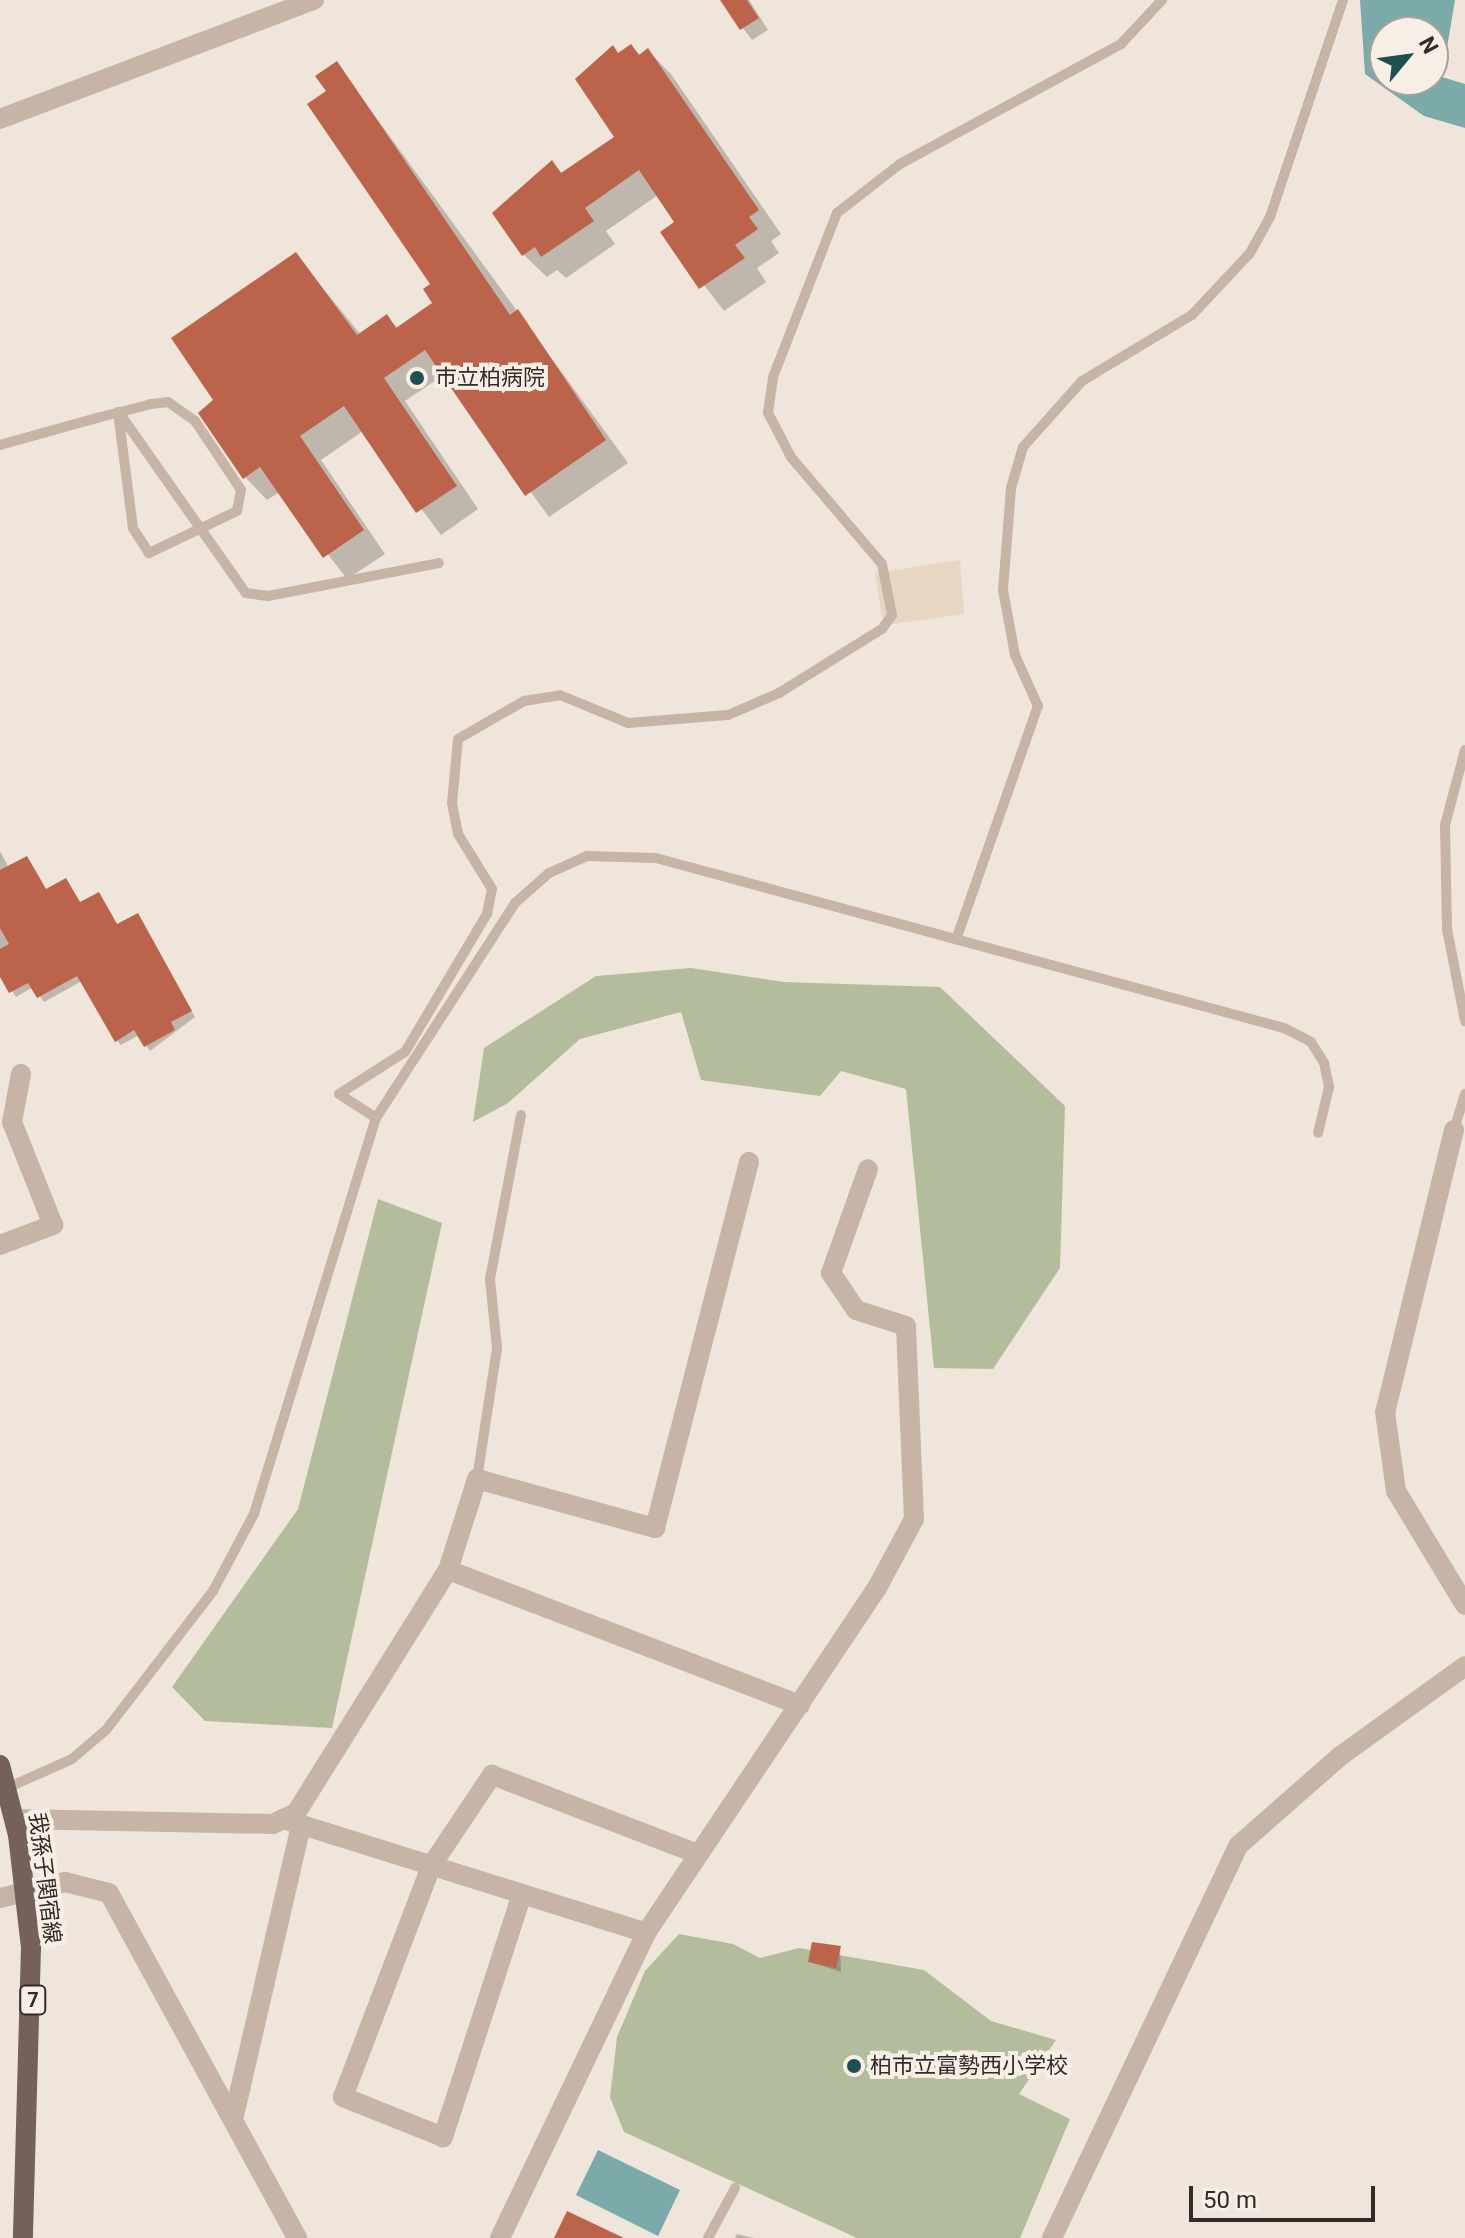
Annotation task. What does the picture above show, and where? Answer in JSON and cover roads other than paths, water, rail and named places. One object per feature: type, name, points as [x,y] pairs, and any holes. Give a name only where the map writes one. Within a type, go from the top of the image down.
[{"type":"main road","name":"我孫子関宿線","points":[[0,1765],[15,1819],[25,1886],[34,2022],[23,2238]]},
{"type":"street","points":[[0,119],[314,0]]},
{"type":"street","points":[[0,1245],[53,1225],[12,1122],[21,1074]]},
{"type":"street","points":[[1454,1130],[1385,1412],[1396,1491],[1465,1605]]},
{"type":"street","points":[[233,2120],[292,1822],[448,1570],[477,1479],[655,1528],[749,1162]]},
{"type":"street","points":[[500,2238],[646,1933],[695,1853],[800,1705],[914,1519],[906,1326],[856,1310],[831,1273],[868,1169]]},
{"type":"street","points":[[448,1570],[800,1705]]},
{"type":"street","points":[[1052,2238],[1239,1845],[1339,1757],[1465,1666]]},
{"type":"street","points":[[522,1894],[443,2137],[343,2097],[431,1866],[492,1775],[695,1853]]},
{"type":"street","points":[[15,1819],[292,1822],[646,1933]]},
{"type":"street","points":[[0,1898],[25,1886],[65,1882],[109,1893],[297,2238]]},
{"type":"lane","points":[[376,1118],[339,1094],[405,1052],[487,914],[492,889],[458,834],[452,803],[458,739],[513,705],[560,695],[628,723],[728,715],[779,693],[882,629],[892,615],[882,564],[791,457],[768,413],[773,377],[837,213],[900,164],[1121,44],[1162,0]]},
{"type":"lane","points":[[957,937],[1038,706],[1015,655],[1003,590],[1011,488],[1023,447],[1082,381],[1192,315],[1250,253],[1270,217],[1343,0]]},
{"type":"lane","points":[[0,445],[118,412],[168,402],[195,421],[242,501],[201,531],[160,553],[137,542],[118,412]]},
{"type":"lane","points":[[118,412],[246,593],[268,596],[439,563]]},
{"type":"lane","points":[[1465,750],[1445,825],[1447,929],[1465,1021]]},
{"type":"lane","points":[[7,1788],[72,1759],[106,1730],[213,1591],[254,1514],[376,1118],[515,903],[549,873],[587,856],[656,858],[1284,1028],[1311,1042],[1329,1087],[1318,1133]]},
{"type":"lane","points":[[1454,1130],[1465,1094]]},
{"type":"lane","points":[[477,1479],[497,1348],[490,1279],[521,1115]]},
{"type":"lane","points":[[708,2238],[735,2188]]},
{"type":"water","points":[[1360,0],[1455,0],[1449,36],[1449,16],[1369,16],[1369,77],[1365,74]]},
{"type":"water","points":[[1449,79],[1465,84],[1465,128],[1424,116],[1396,96],[1449,96]]},
{"type":"water","points":[[598,2150],[680,2190],[658,2236],[576,2195]]},
{"type":"place","name":"市立柏病院","points":[[417,378]]},
{"type":"place","name":"柏市立富勢西小学校","points":[[854,2066]]}]
